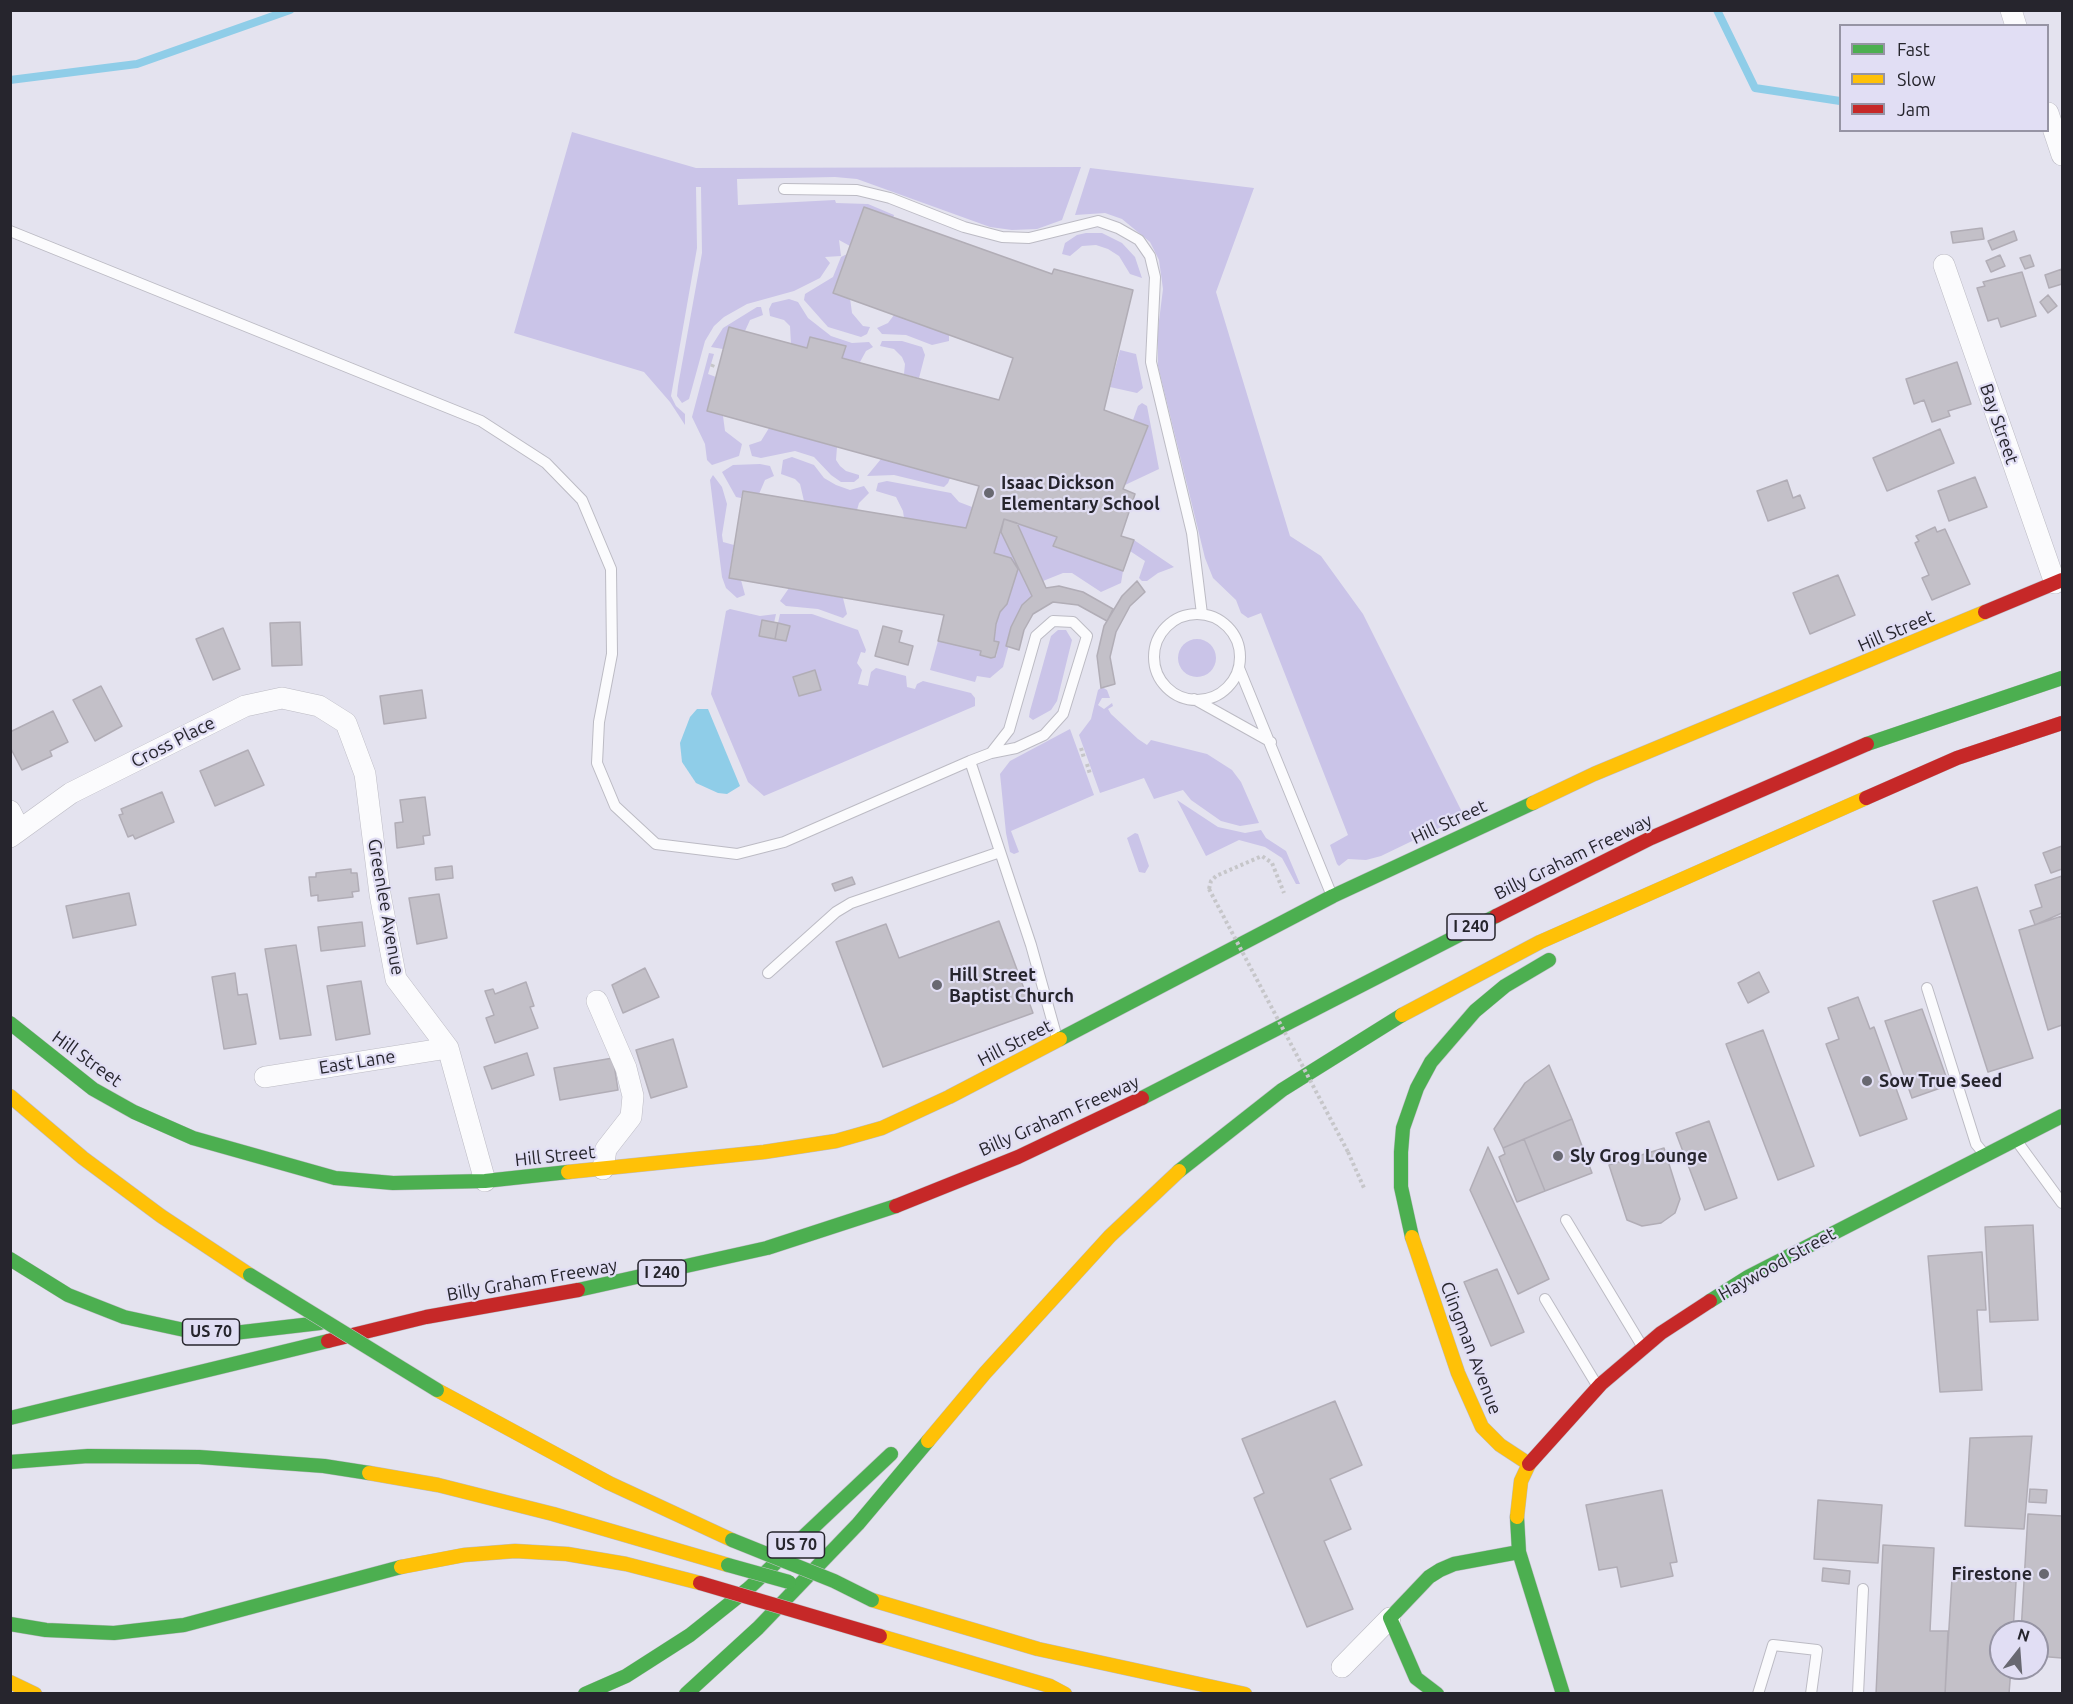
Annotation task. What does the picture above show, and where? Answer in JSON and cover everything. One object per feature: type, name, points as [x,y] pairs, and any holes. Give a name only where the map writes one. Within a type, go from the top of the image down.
[{"type":"main road","name":"Hill Street","points":[[10,1023],[93,1089],[134,1112],[193,1138],[335,1178],[393,1183],[485,1181],[764,1152],[836,1142],[882,1128],[1058,1040],[1333,896],[1594,774],[2059,582]]},
{"type":"main road","name":"Billy Graham Freeway","points":[[10,1418],[426,1317],[627,1281],[767,1248],[893,1207],[1018,1157],[1151,1094],[1373,977],[1651,838],[1856,748],[2062,678]]},
{"type":"main road","name":"I 240","points":[[686,1694],[758,1628],[858,1524],[986,1373],[1110,1236],[1181,1169],[1282,1090],[1370,1034],[1451,987],[1540,942],[1957,758],[2062,723]]},
{"type":"main road","points":[[1651,838],[1742,782]]},
{"type":"main road","points":[[1592,935],[1670,883]]},
{"type":"main road","name":"Clingman Avenue","points":[[1528,1464],[1500,1445],[1482,1427],[1458,1373],[1412,1238],[1401,1187],[1401,1152],[1403,1128],[1431,1062],[1475,1011],[1505,986],[1563,952]]},
{"type":"main road","points":[[10,1096],[83,1158],[162,1216],[250,1275],[437,1390],[609,1483],[732,1540],[834,1581],[872,1600],[1048,1652],[1245,1694]]},
{"type":"main road","name":"Haywood Street","points":[[1528,1464],[1598,1387],[1661,1333],[1748,1277],[2062,1116]]},
{"type":"main road","name":"US 70","points":[[10,1259],[68,1295],[124,1317],[189,1331],[234,1333],[291,1328],[347,1318]]},
{"type":"main road","points":[[381,1311],[426,1317]]},
{"type":"main road","points":[[964,1379],[986,1373]]},
{"type":"main road","name":"US 70","points":[[585,1694],[626,1676],[690,1635],[724,1608],[882,1465],[904,1440]]},
{"type":"main road","points":[[10,1462],[88,1456],[199,1456],[324,1466],[438,1485],[553,1514],[841,1597],[872,1600]]},
{"type":"main road","points":[[1528,1464],[1521,1481],[1515,1526],[1519,1552],[1563,1694]]},
{"type":"main road","points":[[10,1624],[46,1629],[114,1633],[184,1624],[395,1568],[464,1555],[515,1551],[567,1554],[603,1560],[700,1583],[1050,1686],[1065,1694]]},
{"type":"main road","points":[[1437,1694],[1416,1678],[1390,1618],[1429,1577],[1440,1570],[1454,1564],[1519,1552]]},
{"type":"main road","points":[[10,1682],[35,1694]]},
{"type":"street","points":[[2049,116],[2062,155]]},
{"type":"street","name":"Bay Street","points":[[1944,265],[2059,582]]},
{"type":"street","name":"Cross Place","points":[[14,826],[71,793],[245,706],[282,698],[319,706],[346,723]]},
{"type":"street","name":"Greenlee Avenue","points":[[346,723],[365,774],[380,894],[396,978],[448,1048],[485,1181]]},
{"type":"street","points":[[597,1001],[626,1068],[633,1096],[631,1117],[606,1149],[603,1169]]},
{"type":"street","name":"East Lane","points":[[265,1077],[448,1048]]},
{"type":"street","points":[[1342,1667],[1390,1618]]},
{"type":"lane","points":[[784,189],[857,190],[890,198],[964,227],[1002,237],[1029,238],[1098,221],[1118,228],[1139,240],[1150,256],[1155,277],[1151,362],[1192,533],[1202,614]]},
{"type":"lane","points":[[10,231],[481,421],[546,463],[582,500],[611,569],[612,654],[599,722],[597,763],[615,806],[656,844],[737,854],[784,842],[970,761],[991,753],[1016,748],[1044,735],[1063,714],[1087,636],[1073,622],[1053,621],[1036,636],[1009,730],[991,753]]},
{"type":"lane","points":[[1202,614],[1216,618],[1228,627],[1236,639],[1240,653],[1239,668],[1232,681],[1222,692],[1209,698],[1194,699],[1180,696],[1160,678],[1154,652],[1158,640],[1175,620],[1187,615],[1202,614]]},
{"type":"lane","points":[[1239,668],[1333,896]]},
{"type":"lane","points":[[1194,699],[1270,742]]},
{"type":"lane","points":[[970,761],[1031,945],[1058,1040]]},
{"type":"lane","points":[[768,973],[836,912],[851,903],[1000,852]]},
{"type":"lane","points":[[1927,988],[1976,1144],[1985,1156]]},
{"type":"lane","points":[[2016,1140],[2062,1203]]},
{"type":"lane","points":[[1566,1220],[1643,1349]]},
{"type":"lane","points":[[1545,1299],[1598,1387]]},
{"type":"lane","points":[[1858,1694],[1863,1589]]},
{"type":"lane","points":[[1758,1694],[1773,1645],[1817,1650],[1811,1694]]},
{"type":"path","points":[[1081,748],[1084,758]]},
{"type":"path","points":[[1087,764],[1090,774]]},
{"type":"path","points":[[1285,902],[1278,874],[1272,863],[1263,856],[1216,876],[1210,881],[1209,889],[1348,1152],[1364,1188]]},
{"type":"shaded area","points":[[572,132],[696,168],[1081,167],[1062,220],[1037,229],[1012,230],[990,227],[857,179],[835,177],[737,179],[738,205],[835,200],[836,203],[868,204],[894,215],[893,218],[864,207],[850,246],[839,240],[841,256],[825,257],[830,263],[820,278],[794,291],[747,304],[724,317],[714,326],[705,341],[689,399],[682,403],[677,396],[678,386],[702,253],[701,187],[696,187],[697,248],[671,396],[676,406],[685,414],[685,425],[670,402],[644,372],[514,333]]},
{"type":"shaded area","points":[[1090,168],[1254,188],[1216,292],[1290,536],[1321,556],[1363,614],[1464,816],[1381,856],[1366,860],[1348,859],[1339,866],[1337,864],[1330,845],[1348,835],[1261,613],[1248,618],[1241,613],[1236,600],[1213,578],[1205,558],[1158,366],[1158,329],[1163,289],[1159,260],[1150,242],[1122,219],[1105,213],[1075,215]]},
{"type":"shaded area","points":[[1102,233],[1122,243],[1135,257],[1142,278],[1130,274],[1119,256],[1096,245],[1082,246],[1070,256],[1062,254],[1065,243],[1077,235]]},
{"type":"shaded area","points":[[847,254],[833,292],[850,298],[852,313],[863,326],[870,327],[867,334],[861,337],[828,327],[804,300],[805,294],[833,277],[841,257]]},
{"type":"shaded area","points":[[789,299],[798,302],[808,318],[831,336],[852,343],[869,342],[873,347],[866,351],[860,362],[842,358],[845,346],[811,337],[807,348],[791,344],[790,326],[784,320],[770,316],[769,309],[772,303]]},
{"type":"shaded area","points":[[757,307],[761,307],[763,315],[750,320],[745,331],[729,327],[723,349],[711,347],[723,328]]},
{"type":"shaded area","points":[[894,315],[949,335],[949,341],[932,345],[906,335],[882,334],[877,328],[888,323]]},
{"type":"shaded area","points":[[882,341],[902,341],[922,347],[925,355],[919,378],[904,374],[905,364],[902,357],[894,349],[880,346]]},
{"type":"shaded area","points":[[1120,350],[1136,354],[1143,388],[1137,393],[1110,387]]},
{"type":"shaded area","points":[[709,353],[714,354],[708,374],[716,377],[707,411],[723,416],[725,431],[742,444],[739,456],[712,465],[707,460],[705,444],[692,417]]},
{"type":"shaded area","points":[[1142,403],[1147,406],[1159,469],[1125,485],[1148,426],[1133,420],[1138,406]]},
{"type":"shaded area","points":[[769,428],[837,447],[836,460],[840,466],[846,471],[859,475],[859,478],[854,482],[841,482],[814,457],[795,451],[761,458],[752,456],[749,445],[761,441]]},
{"type":"shaded area","points":[[792,457],[814,465],[824,478],[836,485],[850,490],[864,486],[869,493],[859,503],[857,510],[804,501],[800,484],[795,479],[781,474],[783,460]]},
{"type":"shaded area","points":[[881,459],[950,478],[944,487],[894,475],[867,476]]},
{"type":"shaded area","points":[[733,465],[770,466],[774,476],[765,480],[759,494],[743,491],[741,498],[736,497],[722,472]]},
{"type":"shaded area","points":[[713,475],[722,487],[727,504],[723,542],[734,545],[729,577],[741,580],[745,595],[737,598],[726,588],[722,577],[710,480]]},
{"type":"shaded area","points":[[887,481],[951,493],[959,502],[972,507],[966,528],[904,518],[896,497],[876,491],[878,483]]},
{"type":"shaded area","points":[[1017,523],[1057,537],[1054,547],[1123,571],[1121,583],[1101,592],[1072,573],[1063,573],[1043,581]]},
{"type":"shaded area","points":[[1001,532],[1033,596],[1014,626],[1003,667],[990,678],[977,676],[975,682],[930,670],[938,641],[981,651],[980,655],[996,657],[999,643],[994,641],[996,624],[1000,612],[1007,604],[1018,569],[1011,558],[994,553]]},
{"type":"shaded area","points":[[1134,540],[1174,567],[1158,573],[1147,581],[1142,581],[1139,578],[1145,561],[1130,551]]},
{"type":"shaded area","points":[[789,588],[843,598],[847,614],[843,618],[818,609],[786,606],[780,601]]},
{"type":"shaded area","points":[[730,609],[760,616],[776,614],[774,623],[762,620],[759,636],[786,641],[790,626],[778,623],[780,614],[812,614],[858,630],[866,650],[865,653],[861,652],[857,663],[862,670],[858,684],[868,686],[871,672],[876,668],[906,676],[907,687],[915,689],[917,684],[923,681],[971,693],[975,698],[975,706],[764,796],[748,782],[711,694],[726,611]]},
{"type":"shaded area","points":[[1058,630],[1066,630],[1072,640],[1057,701],[1051,710],[1033,720],[1029,717],[1030,711],[1051,636]]},
{"type":"shaded area","points":[[1197,639],[1210,645],[1216,658],[1210,671],[1197,677],[1184,671],[1178,658],[1184,645]]},
{"type":"shaded area","points":[[1102,687],[1107,690],[1110,698],[1102,698],[1098,705],[1104,709],[1112,703],[1113,706],[1108,709],[1111,714],[1147,745],[1151,740],[1207,754],[1232,770],[1241,782],[1259,823],[1240,826],[1221,821],[1191,800],[1183,790],[1154,799],[1144,778],[1100,793],[1079,735],[1091,719],[1098,690]]},
{"type":"shaded area","points":[[1070,729],[1094,795],[1011,831],[1019,852],[1014,854],[1010,852],[1006,833],[1000,774],[1010,761]]},
{"type":"shaded area","points":[[1177,800],[1218,827],[1245,833],[1261,830],[1266,838],[1286,851],[1300,884],[1296,884],[1282,858],[1265,847],[1239,840],[1206,856]]},
{"type":"shaded area","points":[[1135,833],[1138,834],[1149,866],[1145,873],[1139,872],[1127,838]]},
{"type":"water","points":[[697,709],[708,709],[740,786],[727,794],[718,793],[696,783],[682,762],[680,743],[690,717]]},
{"type":"building","name":"Isaac Dickson Elementary School","points":[[864,207],[1052,274],[1054,269],[1133,290],[1104,410],[1148,426],[1123,489],[1135,494],[1121,536],[1134,540],[1123,571],[1053,546],[1057,537],[1004,519],[994,553],[1011,558],[1018,569],[1007,604],[1000,612],[996,624],[994,641],[999,642],[995,657],[980,655],[981,651],[938,641],[944,615],[729,578],[743,491],[966,528],[979,486],[707,411],[729,327],[807,348],[810,337],[846,346],[842,358],[999,400],[1013,358],[833,293]]},
{"type":"building","points":[[1982,228],[1984,239],[1953,243],[1951,232]]},
{"type":"building","points":[[2014,231],[2017,240],[1992,250],[1988,241]]},
{"type":"building","points":[[2000,255],[2005,266],[1991,272],[1986,261]]},
{"type":"building","points":[[2030,255],[2034,266],[2025,269],[2020,258]]},
{"type":"building","points":[[2062,269],[2062,284],[2049,288],[2045,275]]},
{"type":"building","points":[[2022,272],[2036,316],[2001,327],[1998,318],[1988,321],[1977,288],[1985,286],[1983,282]]},
{"type":"building","points":[[2048,295],[2057,306],[2048,313],[2040,302]]},
{"type":"building","points":[[1957,362],[1971,404],[1948,411],[1950,416],[1932,422],[1924,400],[1914,404],[1906,379]]},
{"type":"building","points":[[1940,429],[1954,463],[1887,491],[1873,458]]},
{"type":"building","points":[[1975,477],[1987,507],[1949,521],[1938,491]]},
{"type":"building","points":[[1787,480],[1793,498],[1800,495],[1805,508],[1768,521],[1757,491]]},
{"type":"building","points":[[1004,519],[1017,523],[1046,588],[1059,586],[1083,592],[1113,609],[1107,621],[1078,605],[1053,602],[1033,614],[1024,630],[1019,650],[1006,646],[1011,627],[1022,605],[1032,596],[1001,532]]},
{"type":"building","points":[[1935,527],[1937,532],[1945,529],[1970,584],[1932,600],[1922,578],[1929,575],[1915,543],[1919,541],[1916,536]]},
{"type":"building","points":[[1838,575],[1855,615],[1810,634],[1793,593]]},
{"type":"building","points":[[1137,581],[1145,592],[1130,606],[1116,632],[1110,657],[1115,684],[1101,688],[1097,656],[1104,626],[1122,596]]},
{"type":"building","points":[[762,620],[778,623],[775,639],[759,636]]},
{"type":"building","points":[[300,622],[302,665],[272,666],[270,623]]},
{"type":"building","points":[[778,623],[790,626],[786,641],[775,639]]},
{"type":"building","points":[[883,626],[902,631],[899,642],[913,646],[908,665],[875,656]]},
{"type":"building","points":[[223,628],[240,669],[213,680],[196,639]]},
{"type":"building","points":[[815,670],[821,690],[799,696],[793,677]]},
{"type":"building","points":[[101,686],[122,726],[95,741],[73,700]]},
{"type":"building","points":[[422,690],[426,718],[384,724],[380,696]]},
{"type":"building","points":[[53,711],[68,742],[50,751],[52,756],[22,770],[10,747],[10,732]]},
{"type":"building","points":[[248,750],[264,785],[215,806],[200,771]]},
{"type":"building","points":[[162,792],[174,822],[135,839],[133,835],[128,837],[119,815],[123,814],[121,809]]},
{"type":"building","points":[[425,797],[430,835],[423,836],[424,844],[397,848],[395,823],[403,822],[400,800]]},
{"type":"building","points":[[2062,846],[2062,869],[2051,873],[2043,853]]},
{"type":"building","points":[[452,866],[453,878],[436,880],[435,868]]},
{"type":"building","points":[[351,869],[351,873],[357,873],[359,891],[352,892],[353,897],[318,901],[318,895],[311,896],[309,877],[316,877],[316,873]]},
{"type":"building","points":[[2062,876],[2062,913],[2035,925],[2030,911],[2042,907],[2035,885]]},
{"type":"building","points":[[852,877],[855,884],[835,891],[832,884]]},
{"type":"building","points":[[1977,887],[2033,1058],[1988,1072],[1933,901]]},
{"type":"building","points":[[129,893],[136,925],[73,938],[66,906]]},
{"type":"building","points":[[439,894],[447,938],[417,944],[409,898]]},
{"type":"building","points":[[2062,916],[2062,1025],[2048,1030],[2019,930]]},
{"type":"building","name":"Hill Street Baptist Church","points":[[999,921],[1033,1013],[883,1067],[836,942],[886,924],[899,958]]},
{"type":"building","points":[[362,922],[365,946],[321,951],[318,927]]},
{"type":"building","points":[[296,945],[311,1035],[280,1039],[265,949]]},
{"type":"building","points":[[645,968],[659,997],[623,1013],[612,985]]},
{"type":"building","points":[[1759,972],[1769,992],[1748,1003],[1738,983]]},
{"type":"building","points":[[235,973],[238,995],[247,994],[256,1044],[224,1049],[212,977]]},
{"type":"building","points":[[361,981],[370,1034],[336,1040],[327,986]]},
{"type":"building","points":[[526,982],[534,1006],[530,1007],[538,1028],[495,1043],[486,1018],[494,1015],[485,991],[493,989],[495,994]]},
{"type":"building","name":"Sow True Seed","points":[[1858,997],[1870,1029],[1874,1027],[1907,1119],[1860,1136],[1826,1044],[1839,1039],[1828,1008]]},
{"type":"building","points":[[1922,1009],[1949,1085],[1912,1098],[1885,1021]]},
{"type":"building","points":[[1763,1030],[1814,1166],[1778,1180],[1726,1044]]},
{"type":"building","points":[[673,1039],[687,1087],[651,1098],[636,1050]]},
{"type":"building","points":[[527,1053],[534,1075],[492,1089],[484,1067]]},
{"type":"building","points":[[613,1058],[618,1090],[560,1100],[554,1068]]},
{"type":"building","points":[[1549,1065],[1572,1119],[1503,1148],[1494,1129],[1525,1083]]},
{"type":"building","name":"Sly Grog Lounge","points":[[1572,1119],[1592,1173],[1545,1191],[1524,1139]]},
{"type":"building","points":[[1709,1121],[1737,1198],[1705,1210],[1676,1133]]},
{"type":"building","points":[[1524,1139],[1545,1191],[1517,1202],[1499,1157],[1505,1154],[1503,1148]]},
{"type":"building","points":[[1488,1147],[1549,1279],[1518,1294],[1470,1190]]},
{"type":"building","points":[[1664,1148],[1680,1199],[1675,1213],[1661,1223],[1642,1226],[1627,1220],[1609,1165]]},
{"type":"building","points":[[2033,1225],[2038,1320],[1990,1322],[1985,1227]]},
{"type":"building","points":[[1982,1252],[1986,1310],[1977,1310],[1982,1390],[1940,1392],[1928,1256]]},
{"type":"building","points":[[1497,1269],[1524,1332],[1491,1346],[1464,1282]]},
{"type":"building","points":[[1335,1401],[1362,1465],[1330,1479],[1351,1529],[1324,1541],[1353,1609],[1307,1627],[1254,1498],[1264,1493],[1242,1439]]},
{"type":"building","points":[[2032,1436],[2024,1529],[1965,1526],[1970,1438]]},
{"type":"building","points":[[2030,1489],[2047,1490],[2046,1503],[2029,1502]]},
{"type":"building","points":[[1662,1490],[1677,1562],[1670,1563],[1673,1576],[1621,1587],[1617,1567],[1599,1570],[1586,1505]]},
{"type":"building","points":[[1818,1500],[1882,1505],[1878,1563],[1814,1559]]},
{"type":"building","name":"Firestone","points":[[2028,1514],[2062,1516],[2062,1658],[2049,1657],[2049,1620],[2022,1620]]},
{"type":"building","points":[[1883,1545],[1934,1548],[1930,1631],[1948,1631],[1945,1694],[1876,1694]]},
{"type":"building","points":[[1823,1568],[1850,1571],[1849,1584],[1822,1581]]},
{"type":"building","points":[[1952,1578],[2016,1582],[2014,1620],[1989,1620],[1989,1680],[2010,1680],[2009,1694],[1945,1694]]},
{"type":"waterway","points":[[10,80],[137,64],[290,10]]},
{"type":"waterway","points":[[1717,10],[1755,88],[1839,101]]},
{"type":"traffic: fast","points":[[1867,744],[2062,678]]},
{"type":"traffic: fast","points":[[1060,1039],[1333,896],[1533,803]]},
{"type":"traffic: fast","points":[[1142,1098],[1496,916]]},
{"type":"traffic: fast","points":[[1412,1237],[1401,1187],[1401,1152],[1403,1128],[1417,1088],[1431,1062],[1475,1011],[1505,986],[1549,960]]},
{"type":"traffic: fast","points":[[1179,1171],[1282,1090],[1402,1015]]},
{"type":"traffic: fast","points":[[10,1023],[93,1089],[134,1112],[193,1138],[335,1178],[393,1183],[485,1181],[568,1172]]},
{"type":"traffic: fast","points":[[1710,1301],[1748,1277],[2062,1116]]},
{"type":"traffic: fast","points":[[578,1290],[767,1248],[896,1206]]},
{"type":"traffic: fast","points":[[10,1259],[68,1295],[124,1317],[189,1331],[234,1333],[320,1323]]},
{"type":"traffic: fast","points":[[250,1275],[437,1390]]},
{"type":"traffic: fast","points":[[10,1418],[328,1341]]},
{"type":"traffic: fast","points":[[686,1694],[758,1628],[858,1524],[928,1441]]},
{"type":"traffic: fast","points":[[585,1694],[626,1676],[690,1635],[749,1588],[891,1454]]},
{"type":"traffic: fast","points":[[10,1462],[88,1456],[199,1457],[324,1466],[369,1473]]},
{"type":"traffic: fast","points":[[1517,1517],[1519,1552],[1563,1694]]},
{"type":"traffic: fast","points":[[732,1540],[834,1581],[872,1600]]},
{"type":"traffic: fast","points":[[1437,1694],[1416,1678],[1390,1618],[1429,1577],[1440,1570],[1454,1564],[1519,1552]]},
{"type":"traffic: fast","points":[[728,1565],[789,1582]]},
{"type":"traffic: fast","points":[[10,1624],[46,1630],[114,1633],[184,1625],[401,1567]]},
{"type":"traffic: slow","points":[[1533,803],[1594,774],[1985,612]]},
{"type":"traffic: slow","points":[[1402,1015],[1540,942],[1866,798]]},
{"type":"traffic: slow","points":[[568,1172],[764,1152],[836,1141],[882,1128],[949,1097],[1060,1039]]},
{"type":"traffic: slow","points":[[10,1096],[83,1158],[161,1216],[250,1275]]},
{"type":"traffic: slow","points":[[928,1441],[985,1373],[1110,1236],[1179,1171]]},
{"type":"traffic: slow","points":[[1412,1237],[1458,1373],[1482,1427],[1500,1445],[1529,1464],[1521,1481],[1517,1517]]},
{"type":"traffic: slow","points":[[437,1390],[609,1483],[732,1540]]},
{"type":"traffic: slow","points":[[369,1473],[438,1485],[553,1514],[728,1565]]},
{"type":"traffic: slow","points":[[401,1567],[464,1555],[515,1551],[567,1554],[626,1564],[700,1583]]},
{"type":"traffic: slow","points":[[872,1600],[1038,1649],[1245,1694]]},
{"type":"traffic: slow","points":[[880,1636],[1050,1686],[1065,1694]]},
{"type":"traffic: slow","points":[[10,1682],[35,1694]]},
{"type":"traffic: jam","points":[[1985,612],[2062,580]]},
{"type":"traffic: jam","points":[[1866,798],[1957,758],[2062,723]]},
{"type":"traffic: jam","points":[[1496,916],[1651,838],[1867,744]]},
{"type":"traffic: jam","points":[[896,1206],[1018,1157],[1142,1098]]},
{"type":"traffic: jam","points":[[328,1341],[426,1317],[578,1290]]},
{"type":"traffic: jam","points":[[1529,1464],[1601,1384],[1661,1333],[1710,1301]]},
{"type":"traffic: jam","points":[[700,1583],[880,1636]]},
{"type":"place","name":"Isaac Dickson Elementary School","points":[[989,493]]},
{"type":"place","name":"Hill Street Baptist Church","points":[[937,985]]},
{"type":"place","name":"Sow True Seed","points":[[1867,1081]]},
{"type":"place","name":"Sly Grog Lounge","points":[[1558,1156]]},
{"type":"place","name":"Firestone","points":[[2044,1574]]}]
